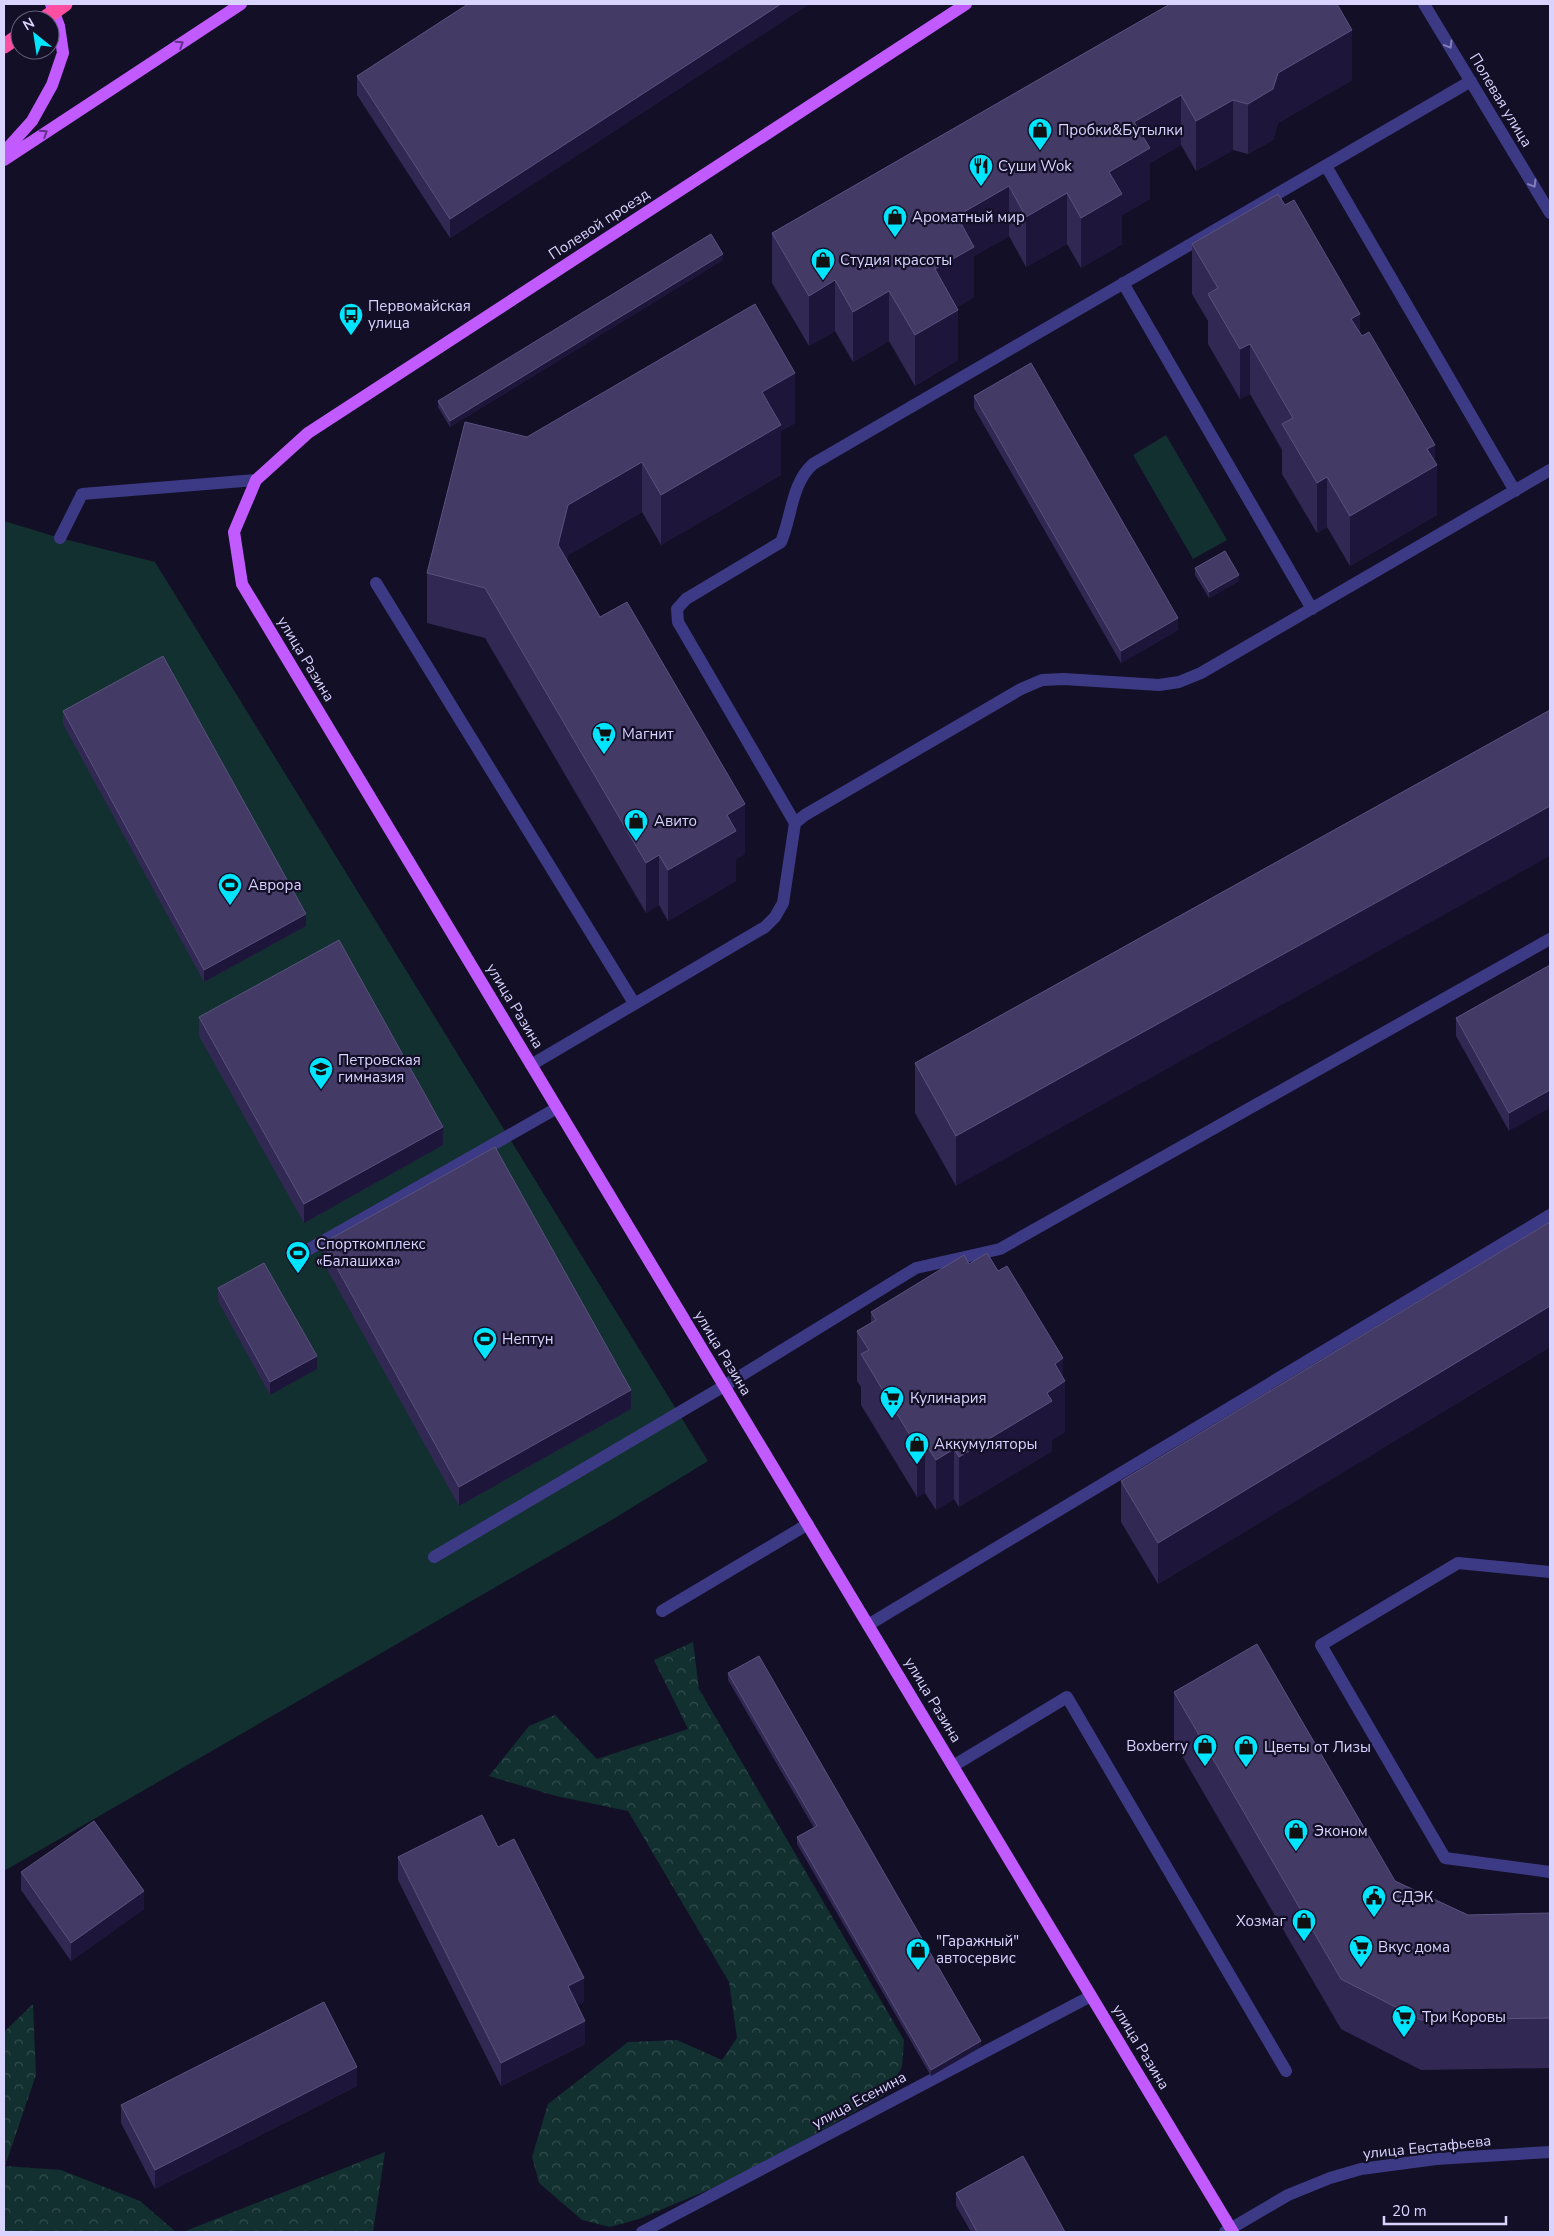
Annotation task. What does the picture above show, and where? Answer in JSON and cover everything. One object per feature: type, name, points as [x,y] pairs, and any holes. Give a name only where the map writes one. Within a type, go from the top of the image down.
[{"type":"main road","points":[[4,152],[32,121],[52,85],[63,52],[59,26],[51,4]]},
{"type":"main road","points":[[4,160],[241,4]]},
{"type":"main road","name":"Полевой проезд","points":[[256,480],[308,433],[966,4]]},
{"type":"main road","name":"улица Разина","points":[[256,480],[234,532],[242,584],[808,1524],[1230,2231]]},
{"type":"street","name":"Полевая улица","points":[[1424,4],[1550,213]]},
{"type":"street","points":[[531,1065],[765,926],[775,917],[783,904],[795,823],[678,622],[676,609],[686,599],[781,542],[803,473],[813,464],[1470,81]]},
{"type":"street","points":[[1326,166],[1515,491]]},
{"type":"street","points":[[1123,284],[1312,609]]},
{"type":"street","points":[[795,823],[805,815],[1004,699],[1042,680],[1064,679],[1159,685],[1179,682],[1201,673],[1550,470]]},
{"type":"street","points":[[60,538],[82,494],[256,480]]},
{"type":"street","points":[[376,583],[634,1003]]},
{"type":"street","points":[[434,1556],[724,1386],[916,1268],[1000,1249],[1550,939]]},
{"type":"street","points":[[297,1256],[557,1108]]},
{"type":"street","points":[[868,1625],[1550,1214]]},
{"type":"street","points":[[662,1611],[808,1524]]},
{"type":"street","points":[[1550,1572],[1458,1563],[1321,1645],[1445,1858],[1550,1872]]},
{"type":"street","points":[[953,1766],[1067,1696],[1286,2071]]},
{"type":"street","name":"улица Есенина","points":[[642,2232],[1091,1996]]},
{"type":"street","name":"улица Евстафьева","points":[[1230,2231],[1288,2195],[1330,2178],[1361,2169],[1436,2159],[1550,2152]]},
{"type":"green space","points":[[1166,435],[1227,540],[1193,559],[1133,455]]},
{"type":"green space","name":"Спорткомплекс «Балашиха»","points":[[4,521],[60,538],[155,562],[708,1461],[610,1521],[4,1871]]},
{"type":"green space","points":[[693,1642],[699,1689],[904,2040],[902,2067],[886,2094],[739,2177],[639,2219],[610,2227],[582,2220],[539,2183],[532,2157],[548,2104],[628,2042],[677,2040],[722,2060],[737,2038],[729,1982],[628,1811],[556,1796],[489,1776],[529,1726],[555,1715],[597,1759],[688,1729],[654,1660]]},
{"type":"green space","points":[[33,2004],[36,2075],[5,2166],[61,2170],[140,2201],[176,2232],[4,2232],[4,2032]]},
{"type":"green space","points":[[385,2152],[373,2232],[183,2232]]},
{"type":"building","points":[[468,4],[781,4],[450,219],[357,76]]},
{"type":"building","points":[[1170,4],[1337,4],[1352,30],[1278,73],[1273,89],[1248,104],[1233,100],[1196,121],[1181,95],[1134,122],[1150,148],[1109,172],[1122,194],[1081,218],[1067,193],[1026,217],[1009,186],[957,216],[974,247],[935,269],[958,310],[915,335],[889,291],[853,312],[835,280],[809,296],[772,233]]},
{"type":"building","points":[[1278,194],[1285,205],[1294,200],[1360,314],[1351,319],[1362,336],[1369,332],[1435,445],[1427,449],[1437,465],[1350,516],[1327,477],[1317,483],[1282,424],[1293,418],[1250,344],[1240,349],[1208,294],[1218,288],[1192,244]]},
{"type":"building","points":[[711,234],[723,254],[450,421],[438,401]]},
{"type":"building","points":[[755,304],[795,373],[762,392],[781,425],[661,495],[642,462],[568,505],[558,545],[600,617],[627,602],[745,804],[727,815],[736,831],[668,870],[659,855],[646,863],[485,588],[427,573],[465,422],[527,437]]},
{"type":"building","points":[[1031,363],[1178,618],[1121,651],[974,396]]},
{"type":"building","points":[[1225,551],[1239,575],[1209,592],[1195,568]]},
{"type":"building","points":[[163,656],[306,914],[204,970],[63,711]]},
{"type":"building","points":[[1550,710],[1550,806],[956,1136],[915,1063]]},
{"type":"building","name":"Петровская гимназия","points":[[339,940],[443,1127],[304,1204],[199,1017]]},
{"type":"building","points":[[1550,965],[1550,1090],[1509,1113],[1456,1018]]},
{"type":"building","points":[[495,1147],[631,1390],[459,1487],[323,1243]]},
{"type":"building","points":[[1550,1222],[1550,1306],[1158,1543],[1121,1481]]},
{"type":"building","points":[[987,1253],[998,1271],[1007,1266],[1063,1358],[1055,1364],[1065,1381],[1047,1393],[1052,1401],[959,1457],[954,1449],[936,1460],[925,1443],[917,1447],[861,1354],[869,1350],[857,1331],[876,1320],[871,1312],[964,1255],[969,1264]]},
{"type":"building","points":[[264,1263],[317,1356],[270,1382],[218,1288]]},
{"type":"building","points":[[1257,1644],[1395,1881],[1468,1915],[1550,1913],[1550,2018],[1421,2020],[1341,1979],[1174,1692]]},
{"type":"building","points":[[759,1656],[981,2041],[931,2070],[797,1837],[817,1826],[728,1673]]},
{"type":"building","points":[[482,1815],[498,1847],[514,1839],[584,1978],[568,1986],[585,2021],[501,2063],[398,1857]]},
{"type":"building","points":[[94,1821],[144,1891],[71,1943],[21,1872]]},
{"type":"building","points":[[324,2002],[357,2067],[155,2170],[121,2105]]},
{"type":"building","points":[[1023,2156],[1065,2232],[977,2232],[956,2193]]},
{"type":"place","name":"Пробки&Бутылки","points":[[1040,151]]},
{"type":"place","name":"Суши Wok","points":[[981,187]]},
{"type":"place","name":"Ароматный мир","points":[[895,238]]},
{"type":"place","name":"Студия красоты","points":[[823,281]]},
{"type":"place","name":"Первомайская улица","points":[[351,336]]},
{"type":"place","name":"Магнит","points":[[604,755]]},
{"type":"place","name":"Авито","points":[[636,842]]},
{"type":"place","name":"Аврора","points":[[230,906]]},
{"type":"place","name":"Петровская гимназия","points":[[321,1090]]},
{"type":"place","name":"Спорткомплекс «Балашиха»","points":[[298,1274]]},
{"type":"place","name":"Нептун","points":[[485,1360]]},
{"type":"place","name":"Кулинария","points":[[892,1419]]},
{"type":"place","name":"Аккумуляторы","points":[[917,1465]]},
{"type":"place","name":"Boxberry","points":[[1205,1767]]},
{"type":"place","name":"Цветы от Лизы","points":[[1246,1768]]},
{"type":"place","name":"Эконом","points":[[1296,1852]]},
{"type":"place","name":"СДЭК","points":[[1374,1918]]},
{"type":"place","name":"Хозмаг","points":[[1304,1942]]},
{"type":"place","name":"Вкус дома","points":[[1361,1968]]},
{"type":"place","name":"\"Гаражный\" автосервис","points":[[918,1971]]},
{"type":"place","name":"Три Коровы","points":[[1404,2038]]}]
